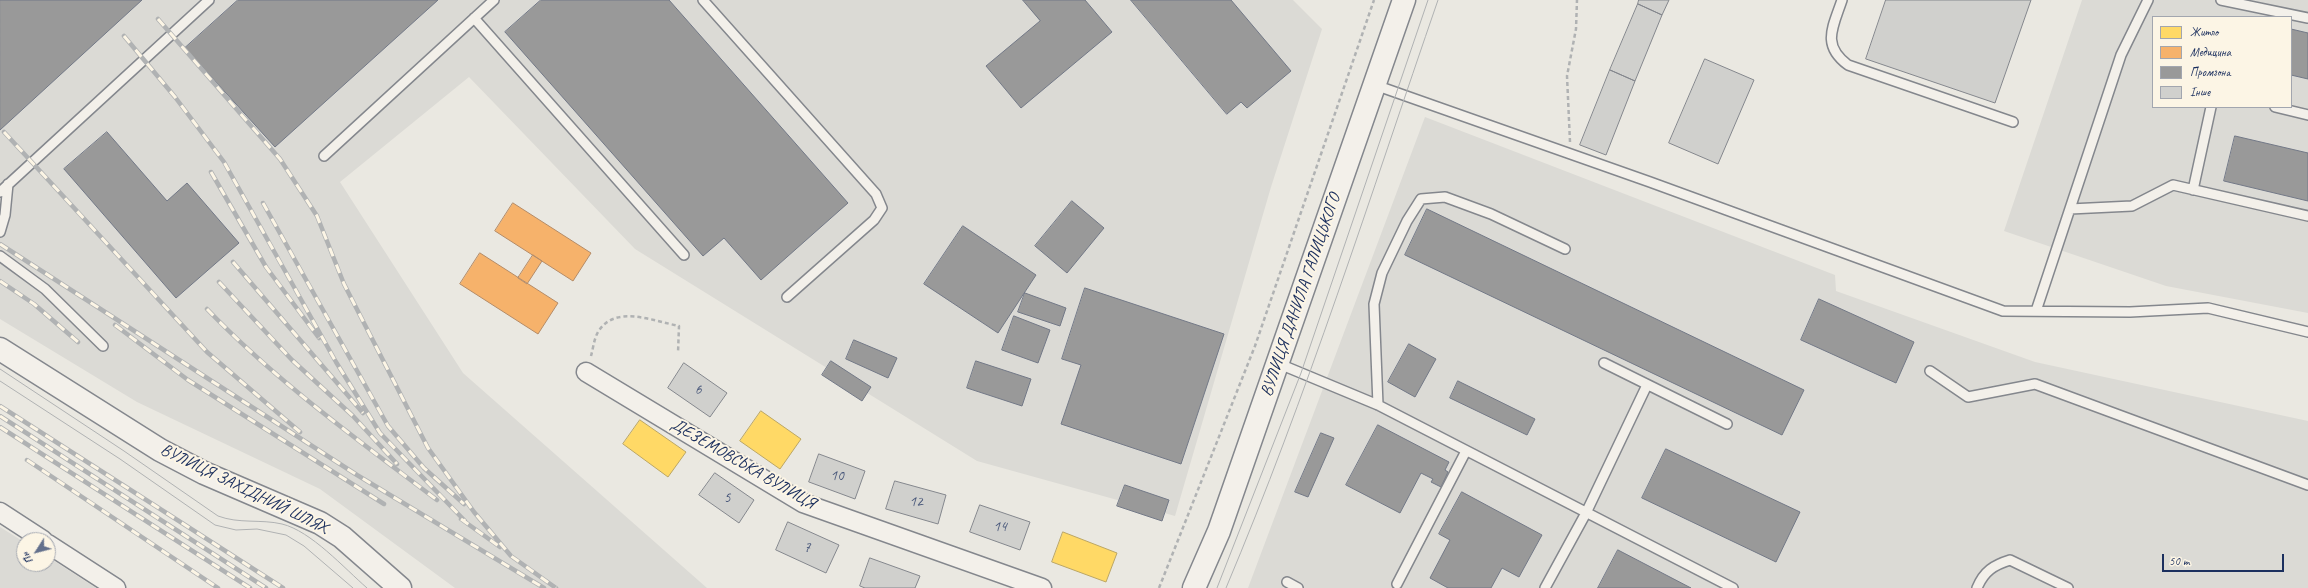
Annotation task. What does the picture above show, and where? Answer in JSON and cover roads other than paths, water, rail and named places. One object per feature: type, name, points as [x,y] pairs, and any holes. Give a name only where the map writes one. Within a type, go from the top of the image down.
[{"type":"street","name":"ВУЛИЦЯ ДАНИЛА ГАЛИЦЬКОГО","points":[[1194,588],[1219,531],[1404,0]]},
{"type":"street","name":"ВУЛИЦЯ ЗАХІДНИЙ ШЛЯХ","points":[[0,349],[160,450],[204,473],[320,523],[358,550],[400,588]]},
{"type":"street","name":"ДЕЗЕМОВСЬКА ВУЛИЦЯ","points":[[586,372],[803,502],[1042,588]]},
{"type":"street","points":[[0,512],[31,532]]},
{"type":"street","points":[[56,549],[116,588]]},
{"type":"lane","points":[[0,192],[209,0]]},
{"type":"lane","points":[[324,156],[494,0]]},
{"type":"lane","points":[[703,0],[876,194],[882,208],[874,220],[787,297]]},
{"type":"lane","points":[[1842,0],[1830,37],[1832,48],[1838,57],[1848,65],[2013,122]]},
{"type":"lane","points":[[2036,311],[2121,55],[2148,0]]},
{"type":"lane","points":[[2221,0],[2308,18]]},
{"type":"lane","points":[[474,18],[684,255]]},
{"type":"lane","points":[[1375,85],[1571,154],[2003,311],[2130,312],[2208,308],[2308,332]]},
{"type":"lane","points":[[2193,190],[2212,108]]},
{"type":"lane","points":[[2279,108],[2308,115]]},
{"type":"lane","points":[[0,232],[5,215],[8,184]]},
{"type":"lane","points":[[2070,209],[2132,206],[2173,185],[2308,216]]},
{"type":"lane","points":[[1378,405],[1374,304],[1382,273],[1407,221],[1421,200],[1445,196],[1491,214],[1565,249]]},
{"type":"lane","points":[[0,256],[45,289],[103,346]]},
{"type":"lane","points":[[1604,363],[1727,424]]},
{"type":"lane","points":[[1277,364],[1378,405],[1586,514],[1733,588]]},
{"type":"lane","points":[[1930,371],[1968,397],[2035,384],[2308,485]]},
{"type":"lane","points":[[1545,588],[1586,514],[1648,385]]},
{"type":"lane","points":[[1397,584],[1466,451]]},
{"type":"lane","points":[[1977,588],[1982,576],[1996,564],[2010,560],[2068,588]]},
{"type":"lane","points":[[1287,582],[1298,588]]},
{"type":"tram line","points":[[1217,588],[1301,373],[1428,0]]},
{"type":"tram line","points":[[1226,588],[1256,516],[1311,370],[1438,0]]},
{"type":"tram line","points":[[0,369],[124,451],[218,516],[234,520],[282,524],[293,528],[316,542],[367,588]]},
{"type":"tram line","points":[[0,381],[120,459],[215,525],[236,530],[257,529],[286,535],[304,546],[353,588]]},
{"type":"railway","points":[[158,19],[280,159],[317,216],[344,284],[428,448],[474,512],[511,556],[556,588]]},
{"type":"railway","points":[[124,36],[175,97],[224,162],[336,362],[380,433],[465,521]]},
{"type":"railway","points":[[4,132],[207,352],[300,432]]},
{"type":"railway","points":[[211,172],[266,267],[319,338]]},
{"type":"railway","points":[[263,203],[388,426],[424,468],[464,504]]},
{"type":"railway","points":[[0,244],[357,475],[544,588]]},
{"type":"railway","points":[[233,262],[363,413]]},
{"type":"railway","points":[[0,281],[34,304],[78,342]]},
{"type":"railway","points":[[219,282],[292,360],[353,416],[397,464]]},
{"type":"railway","points":[[207,309],[261,361],[289,385],[437,500]]},
{"type":"railway","points":[[115,325],[188,380],[384,504]]},
{"type":"railway","points":[[0,406],[283,588]]},
{"type":"railway","points":[[0,416],[266,588]]},
{"type":"railway","points":[[0,427],[250,588]]},
{"type":"railway","points":[[27,460],[218,588]]},
{"type":"railway","points":[[461,519],[500,547]]}]
